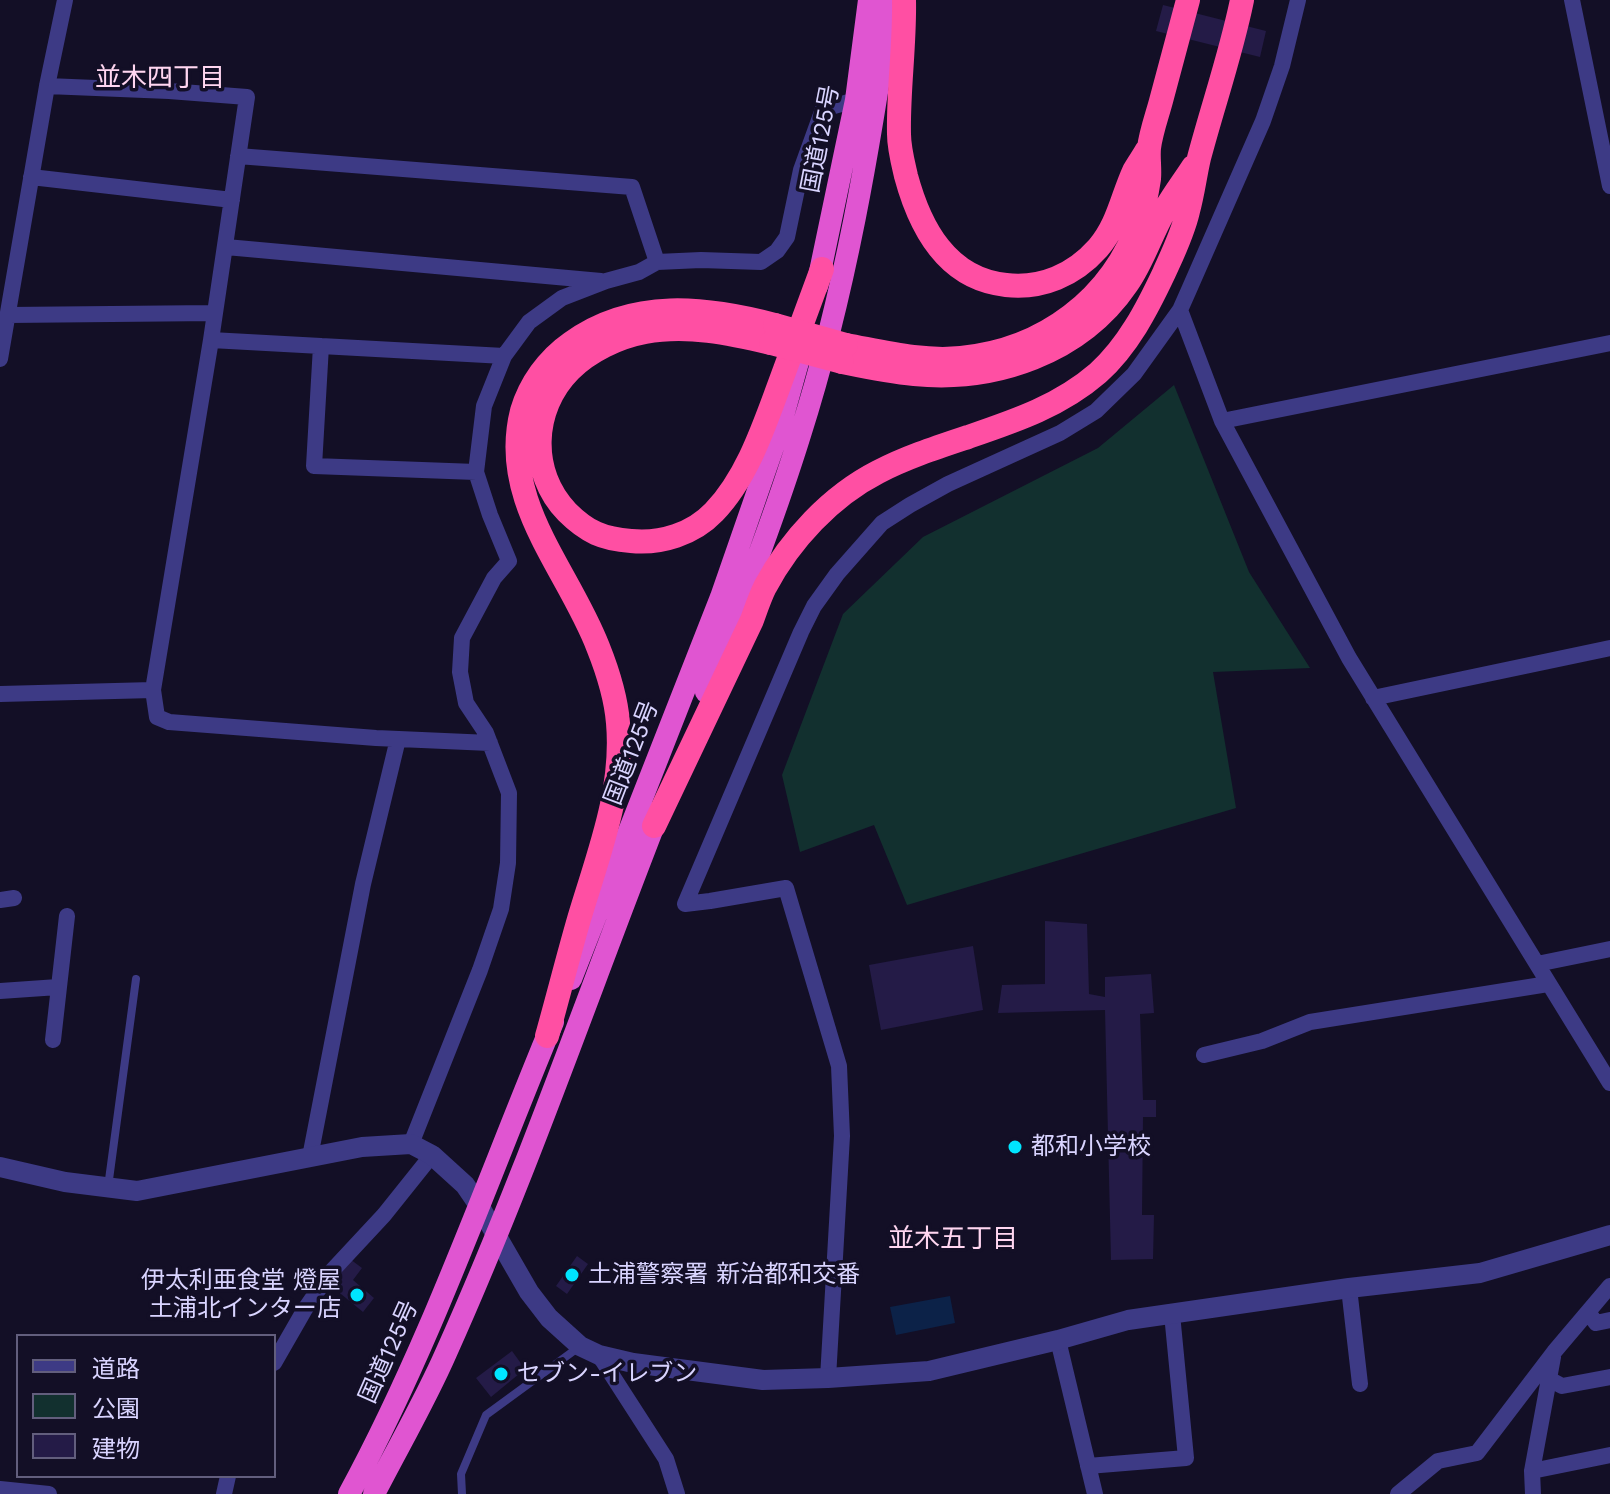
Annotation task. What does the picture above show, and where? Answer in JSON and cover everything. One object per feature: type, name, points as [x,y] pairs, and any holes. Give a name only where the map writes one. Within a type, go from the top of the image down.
[{"type":"highway","name":"国道125号","points":[[349,1494],[423,1342],[480,1207],[721,597],[779,430],[822,269],[856,100],[869,0]]},
{"type":"highway","name":"国道125号","points":[[374,1494],[445,1357],[497,1236],[771,525],[812,395],[844,269],[877,99],[891,0]]},
{"type":"highway","points":[[904,0],[899,135],[903,164],[920,218],[943,254],[960,269],[994,284],[1012,286],[1050,282],[1068,274],[1085,261],[1113,229],[1134,172],[1149,147]]},
{"type":"highway","points":[[844,354],[960,358],[986,354],[1028,341],[1079,311],[1107,281],[1141,218],[1149,177],[1149,147],[1188,0]]},
{"type":"highway","points":[[654,826],[764,589],[777,566],[812,521],[875,473],[1057,402],[1099,372],[1130,336],[1153,299],[1188,213],[1199,159],[1235,37],[1242,0]]},
{"type":"highway","points":[[547,1036],[610,814],[619,750],[615,698],[598,646],[537,527],[517,463],[516,442],[524,404],[532,385],[559,352],[584,335],[612,321],[657,311],[715,311],[773,334],[915,375],[966,374],[1009,367],[1053,350],[1086,329],[1116,299],[1139,265],[1165,209],[1199,159]]},
{"type":"highway","points":[[773,334],[746,337],[693,329],[642,332],[603,346],[584,358],[568,371],[547,404],[541,423],[541,463],[546,482],[559,503],[581,526],[601,537],[637,542],[658,541],[679,535],[714,512],[745,466],[760,433],[822,269]]},
{"type":"street","points":[[0,359],[65,0]]},
{"type":"street","points":[[828,1378],[842,1136],[839,1066],[786,888],[685,904],[801,632],[814,606],[837,574],[882,523],[910,505],[948,484],[1060,433],[1096,411],[1134,374],[1180,310],[1263,121],[1282,66],[1298,0]]},
{"type":"street","points":[[1572,0],[1610,186]]},
{"type":"street","points":[[47,86],[247,97],[226,247],[153,690],[157,717],[169,722],[490,743]]},
{"type":"street","points":[[411,1144],[480,970],[501,909],[508,863],[509,793],[486,733],[466,703],[460,672],[462,638],[494,578],[509,561],[476,472],[484,406],[504,356],[529,322],[562,298],[606,281],[639,272],[657,262],[761,262],[777,251],[787,237],[801,170],[823,109],[856,100]]},
{"type":"street","points":[[238,156],[632,187],[657,262]]},
{"type":"street","points":[[31,177],[232,200]]},
{"type":"street","points":[[226,247],[606,281]]},
{"type":"street","points":[[1180,310],[1222,421],[1349,658],[1610,1083]]},
{"type":"street","points":[[8,315],[215,313]]},
{"type":"street","points":[[211,340],[504,356]]},
{"type":"street","points":[[1222,421],[1610,343]]},
{"type":"street","points":[[321,346],[314,466],[476,472]]},
{"type":"street","points":[[1373,698],[1610,648]]},
{"type":"street","points":[[0,694],[153,690]]},
{"type":"street","points":[[310,1157],[363,884],[398,739]]},
{"type":"street","points":[[53,1040],[67,916]]},
{"type":"street","points":[[1537,964],[1610,949]]},
{"type":"street","points":[[1204,1055],[1262,1041],[1310,1022],[1548,984]]},
{"type":"street","points":[[0,991],[58,987]]},
{"type":"street","points":[[0,1167],[65,1182],[137,1191],[362,1147],[411,1144],[432,1155],[465,1185],[529,1292],[549,1318],[580,1346],[599,1355],[633,1363],[763,1380],[929,1371],[1128,1320],[1349,1288],[1480,1273],[1610,1235]]},
{"type":"street","points":[[276,1360],[330,1273],[384,1215],[432,1155]]},
{"type":"street","points":[[1398,1494],[1438,1461],[1477,1453],[1554,1352],[1610,1286]]},
{"type":"street","points":[[1349,1288],[1360,1384]]},
{"type":"street","points":[[1588,1312],[1596,1323],[1610,1320]]},
{"type":"street","points":[[1088,1466],[1186,1458],[1172,1314]]},
{"type":"street","points":[[1058,1340],[1095,1494]]},
{"type":"street","points":[[1533,1494],[1532,1471],[1554,1352]]},
{"type":"street","points":[[599,1355],[666,1459],[677,1494]]},
{"type":"street","points":[[1549,1379],[1562,1386],[1610,1377]]},
{"type":"street","points":[[1532,1471],[1610,1455]]},
{"type":"street","points":[[0,1489],[49,1494]]},
{"type":"lane","points":[[108,1188],[136,979]]},
{"type":"lane","points":[[462,1494],[461,1474],[486,1415],[580,1346]]},
{"type":"green space","points":[[1174,385],[1249,572],[1310,668],[1213,672],[1236,808],[907,905],[874,825],[800,852],[782,775],[843,614],[923,537],[1098,448]]},
{"type":"water","points":[[950,1296],[955,1323],[896,1335],[890,1307]]},
{"type":"building","points":[[1163,5],[1266,31],[1260,57],[1156,31]]},
{"type":"building","points":[[1045,921],[1087,924],[1089,994],[1105,997],[1105,977],[1151,974],[1154,1013],[1140,1014],[1143,1100],[1156,1100],[1156,1117],[1143,1117],[1142,1215],[1154,1215],[1153,1259],[1111,1260],[1105,1010],[998,1013],[1002,985],[1045,984]]},
{"type":"building","points":[[973,946],[983,1010],[881,1030],[869,965]]},
{"type":"building","points":[[577,1256],[588,1264],[567,1294],[556,1286]]},
{"type":"building","points":[[350,1259],[362,1268],[353,1280],[374,1298],[363,1312],[330,1285]]},
{"type":"building","name":"セブン-イレブン","points":[[512,1351],[525,1369],[491,1397],[476,1378]]},
{"type":"place","name":"都和小学校","points":[[1015,1147]]},
{"type":"place","name":"土浦警察署 新治都和交番","points":[[572,1275]]},
{"type":"place","name":"伊太利亜食堂 燈屋 土浦北インター店","points":[[357,1295]]},
{"type":"place","name":"セブン-イレブン","points":[[501,1374]]},
{"type":"district","name":"並木四丁目","points":[[160,78]]},
{"type":"district","name":"並木五丁目","points":[[953,1239]]}]
